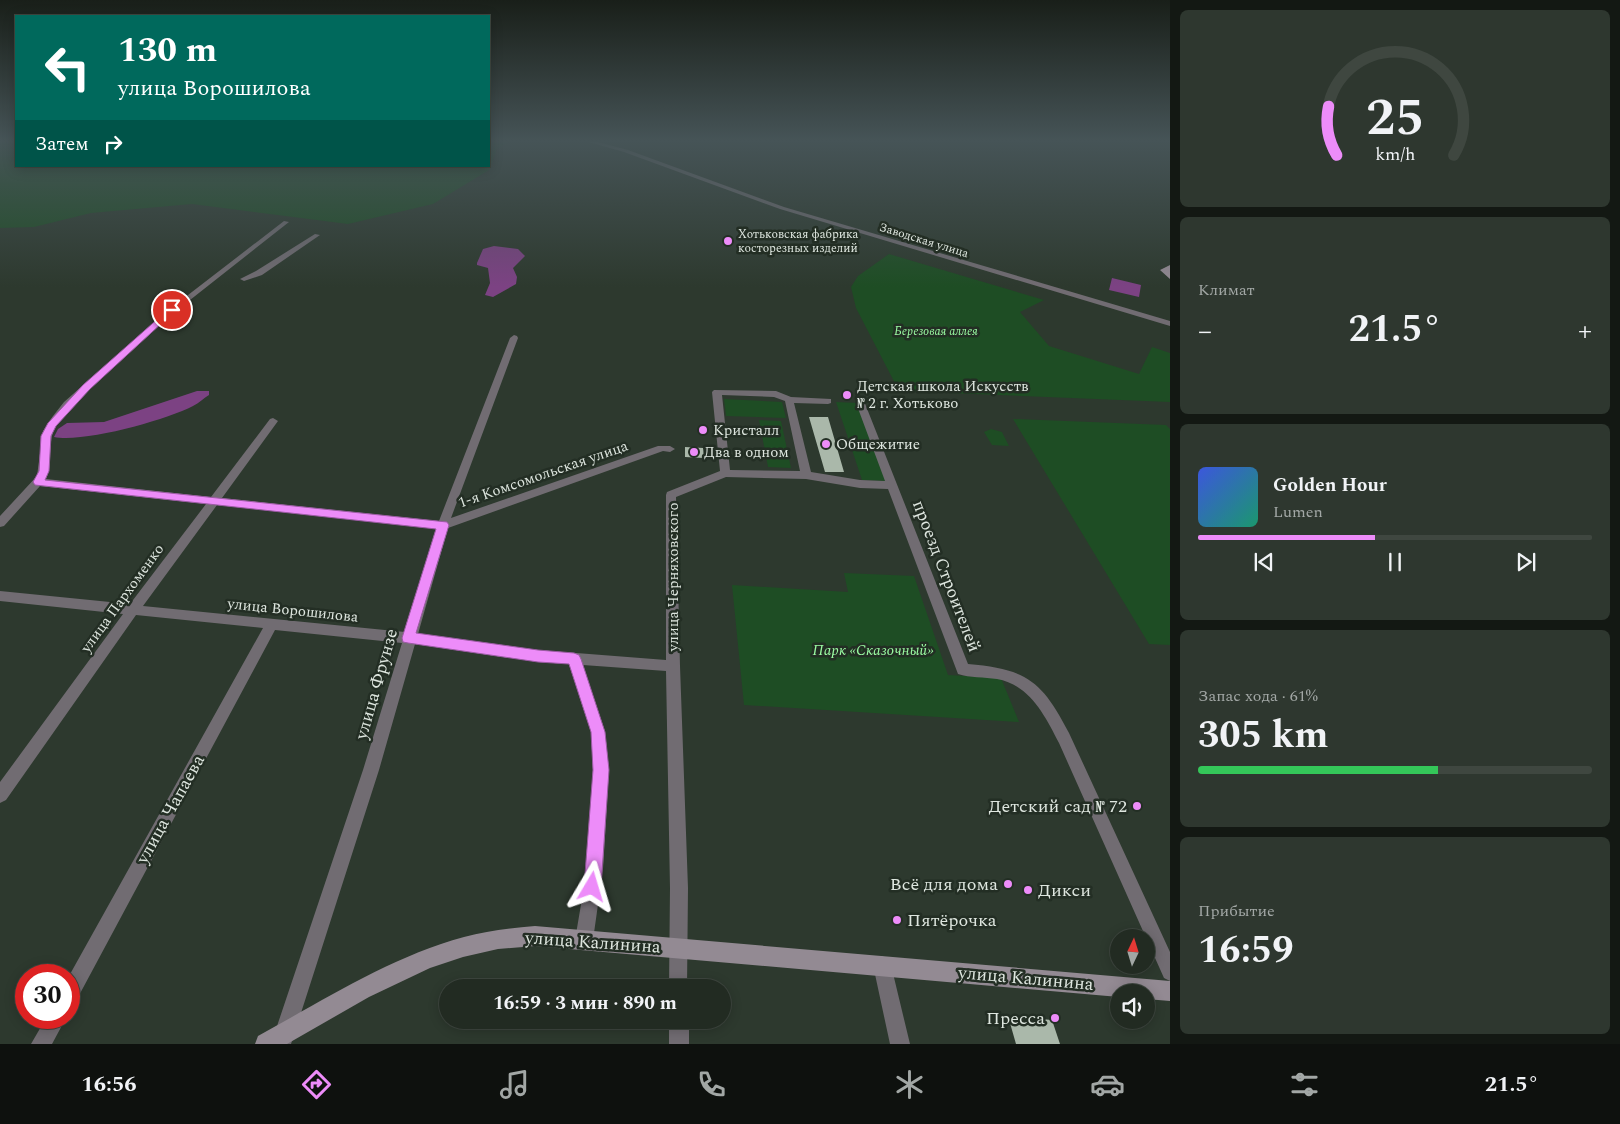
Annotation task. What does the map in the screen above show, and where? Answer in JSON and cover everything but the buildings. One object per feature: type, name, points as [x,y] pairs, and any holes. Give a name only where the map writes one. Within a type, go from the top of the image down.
[{"type":"street","name":"Заводская улица","points":[[732,190],[782,208],[1170,324]]},
{"type":"street","points":[[0,523],[38,482],[44,471],[46,436],[51,425],[72,401],[117,358],[186,298],[286,222]]},
{"type":"street","points":[[244,279],[260,273],[316,235]]},
{"type":"street","name":"улица Фрунзе","points":[[283,1039],[371,770],[408,638],[443,525],[514,338]]},
{"type":"street","points":[[828,400],[789,400],[776,394],[716,392],[725,472],[806,475],[860,484],[892,485],[861,403]]},
{"type":"street","points":[[789,400],[806,475]]},
{"type":"street","name":"улица Пархоменко","points":[[0,795],[133,610],[273,421]]},
{"type":"street","name":"1-я Комсомольская улица","points":[[38,482],[443,525],[662,448],[670,448]]},
{"type":"street","name":"улица Черняховского","points":[[678,979],[679,888],[671,496],[725,472]]},
{"type":"street","name":"проезд Строителей","points":[[892,485],[962,670],[997,673],[1013,677],[1027,685],[1044,702],[1066,745],[1170,972]]},
{"type":"street","name":"улица Ворошилова","points":[[0,596],[408,638],[538,656],[673,666]]},
{"type":"street","name":"улица Чапаева","points":[[80,974],[271,625]]},
{"type":"street","points":[[574,659],[598,732],[601,770],[595,869],[584,940]]},
{"type":"street","name":"улица Калинина","points":[[266,1044],[283,1039],[383,980],[456,949],[512,937],[584,940],[1170,991]]},
{"type":"street","points":[[882,965],[900,1044]]},
{"type":"street","points":[[41,1044],[50,1029]]},
{"type":"street","points":[[679,1029],[680,1044]]},
{"type":"green space","points":[[0,190],[457,190],[433,204],[348,224],[192,204],[91,213],[34,227],[0,228]]},
{"type":"green space","name":"Березовая аллея","points":[[889,254],[1044,300],[1020,312],[1049,346],[1139,374],[1152,347],[1170,353],[1170,402],[899,391],[856,308],[851,287],[858,276]]},
{"type":"green space","points":[[724,399],[782,402],[786,418],[726,416]]},
{"type":"green space","points":[[836,402],[858,403],[887,481],[862,480]]},
{"type":"green space","points":[[1013,419],[1166,425],[1170,429],[1170,645],[1149,644]]},
{"type":"green space","points":[[759,420],[781,421],[791,468],[768,467]]},
{"type":"green space","points":[[991,429],[1002,432],[1009,446],[992,445],[984,432]]},
{"type":"green space","name":"Парк «Сказочный»","points":[[844,573],[914,576],[948,675],[1001,678],[1019,722],[744,705],[732,585],[848,592]]},
{"type":"shaded area","points":[[494,246],[518,249],[525,256],[513,268],[517,277],[516,284],[493,297],[485,295],[490,283],[488,268],[477,265],[477,263],[483,249]]},
{"type":"shaded area","points":[[1112,278],[1141,285],[1139,297],[1109,290]]},
{"type":"shaded area","points":[[197,391],[209,391],[209,395],[193,406],[164,418],[104,434],[85,437],[54,437],[58,429],[67,423],[104,422]]},
{"type":"place","name":"Хотьковская фабрика косторезных изделий","points":[[728,241]]},
{"type":"place","name":"Детская школа Искусств № 2 г. Хотьково","points":[[847,395]]},
{"type":"place","name":"Кристалл","points":[[703,430]]},
{"type":"place","name":"Общежитие","points":[[826,444]]},
{"type":"place","name":"Два в одном","points":[[694,452]]},
{"type":"place","name":"Детский сад № 72","points":[[1137,806]]},
{"type":"place","name":"Всё для дома","points":[[1008,884]]},
{"type":"place","name":"Дикси","points":[[1028,890]]},
{"type":"place","name":"Пятёрочка","points":[[897,920]]},
{"type":"place","name":"Пресса","points":[[1055,1018]]},
{"type":"route","points":[[172,310],[117,358],[72,401],[51,425],[46,436],[44,471],[38,482],[443,525],[408,638],[538,656],[574,659],[598,732],[601,770],[595,869],[592,887]]}]
